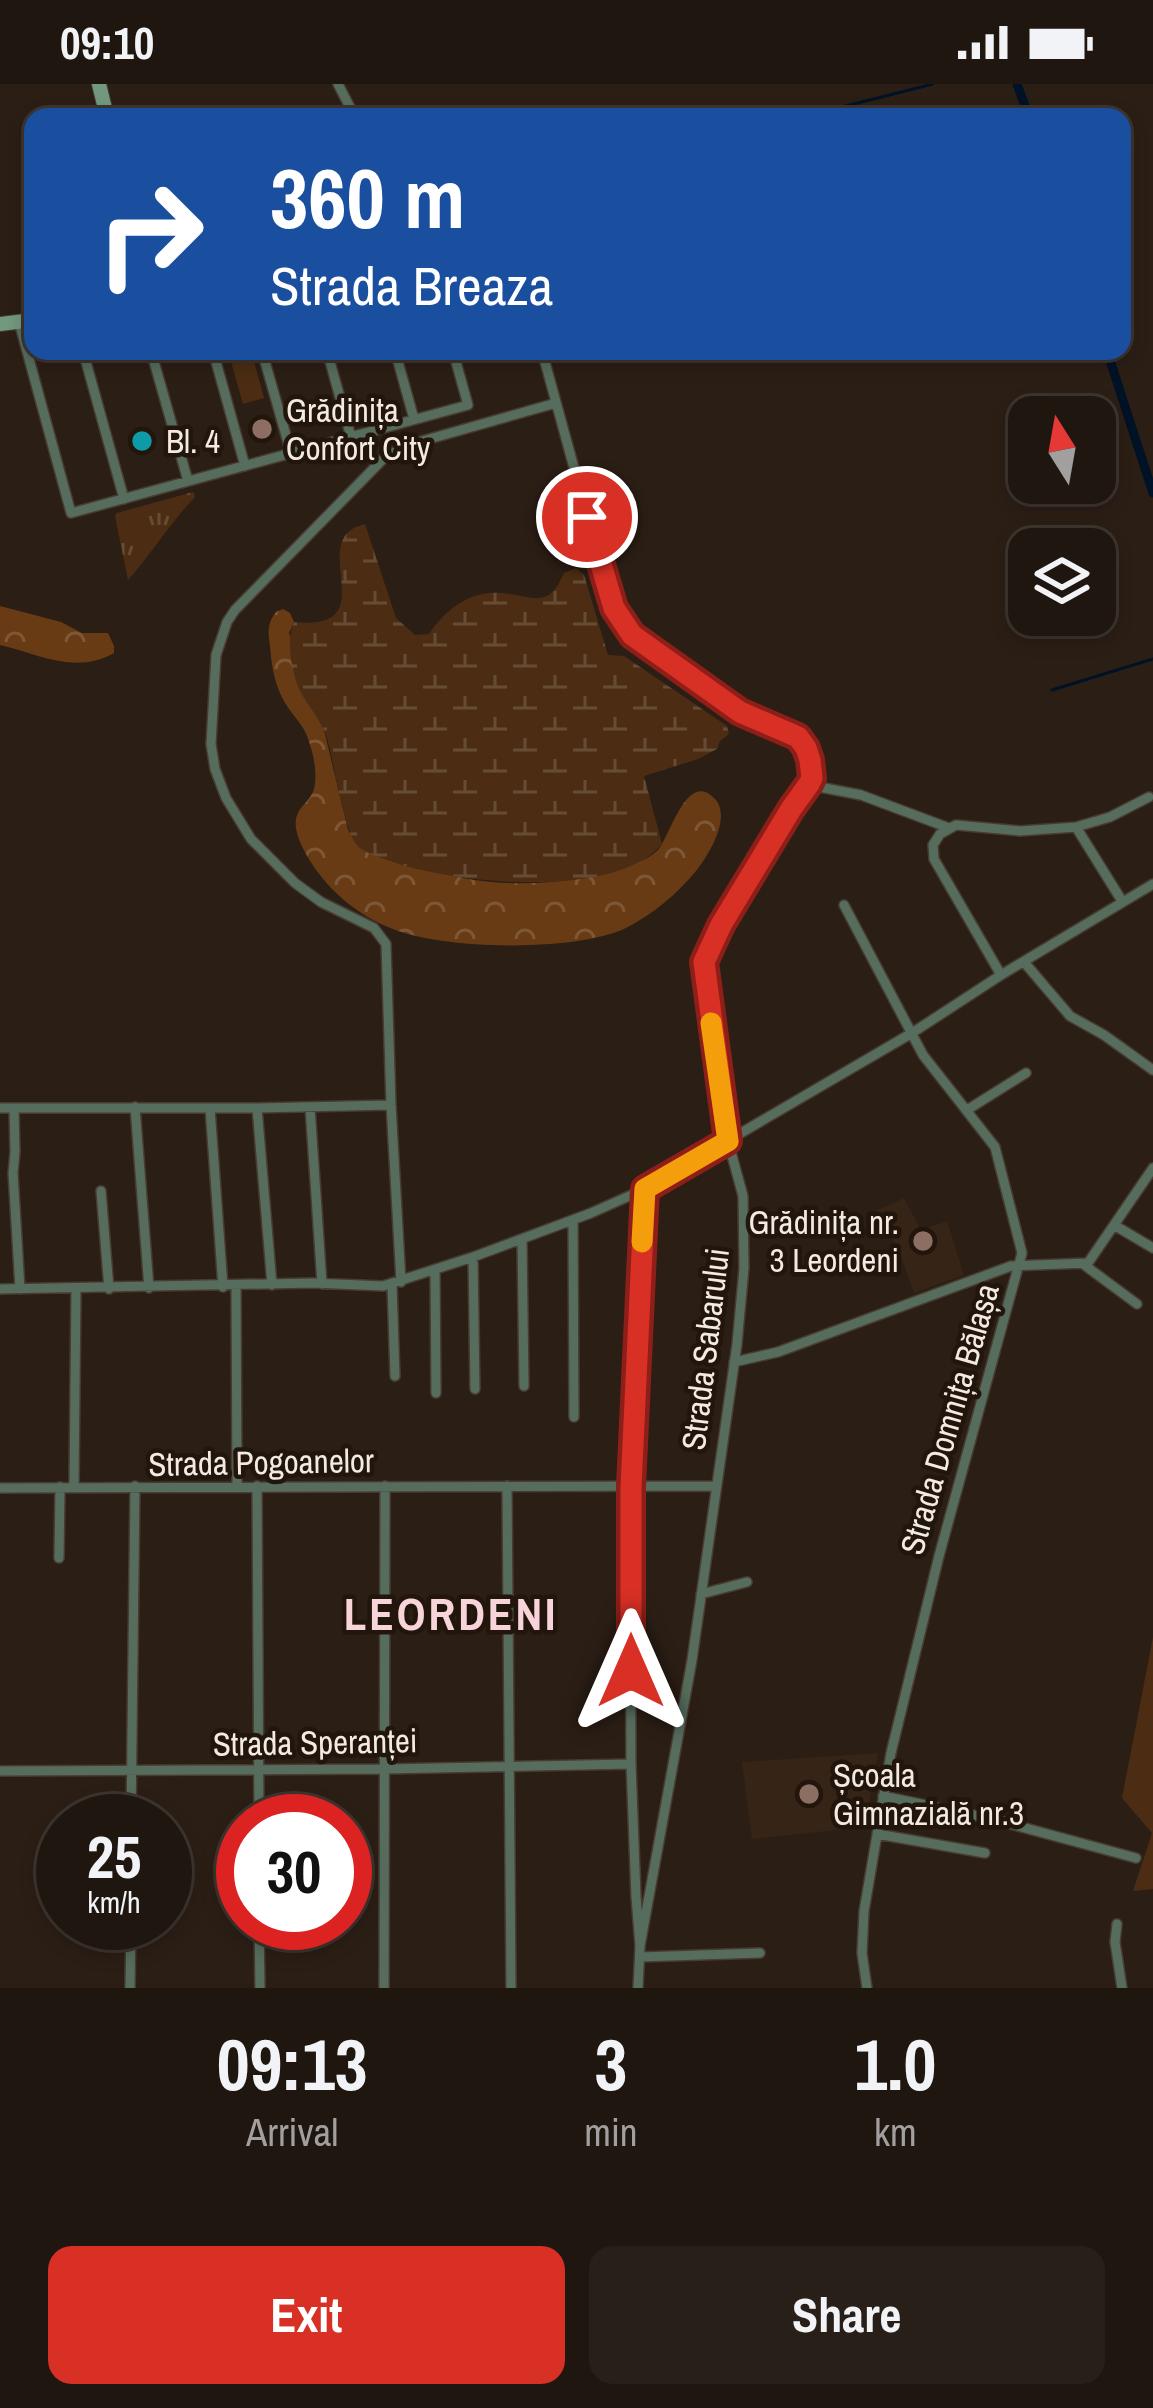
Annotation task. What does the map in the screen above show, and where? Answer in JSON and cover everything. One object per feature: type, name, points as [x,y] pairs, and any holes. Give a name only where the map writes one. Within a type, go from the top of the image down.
[{"type":"street","points":[[34,360],[71,513],[468,405],[456,360]]},
{"type":"street","points":[[85,360],[124,499]]},
{"type":"street","points":[[154,360],[188,481]]},
{"type":"street","points":[[215,360],[244,466]]},
{"type":"street","points":[[265,360],[291,453]]},
{"type":"street","points":[[330,360],[351,437]]},
{"type":"street","points":[[398,360],[414,419]]},
{"type":"street","points":[[544,360],[608,592],[622,623],[644,645],[740,712],[798,737],[810,760],[809,784],[861,795],[949,828]]},
{"type":"street","points":[[395,1376],[397,1283],[386,944],[374,928],[321,902],[283,873],[231,809],[211,744],[218,644],[235,610],[385,457],[408,445],[556,404]]},
{"type":"street","name":"Strada Sabarului","points":[[640,1952],[701,1594],[744,1268],[743,1196],[728,1141],[704,962],[721,925],[809,784]]},
{"type":"street","points":[[1001,976],[934,859],[933,844],[949,828],[962,825],[1036,831],[1076,827],[1110,818],[1149,797]]},
{"type":"street","points":[[1076,827],[1122,901]]},
{"type":"street","points":[[0,1289],[322,1283],[365,1287],[397,1283],[473,1257],[645,1189],[1152,886]]},
{"type":"street","name":"Strada Domnița Bălașa","points":[[844,905],[926,1060],[998,1155],[1022,1246],[1021,1264],[934,1574],[883,1796],[863,1931],[867,1988]]},
{"type":"street","points":[[1024,962],[1070,1016],[1153,1070]]},
{"type":"street","points":[[967,1110],[1026,1073]]},
{"type":"street","points":[[0,1108],[391,1105]]},
{"type":"street","points":[[135,1107],[149,1288]]},
{"type":"street","points":[[310,1107],[322,1283]]},
{"type":"street","points":[[14,1108],[20,1289]]},
{"type":"street","points":[[210,1108],[223,1287]]},
{"type":"street","points":[[257,1108],[272,1285]]},
{"type":"street","points":[[734,1362],[778,1352],[1021,1264],[1083,1264],[1151,1176]]},
{"type":"street","points":[[638,1988],[631,1764],[631,1487],[645,1189]]},
{"type":"street","points":[[101,1191],[109,1289]]},
{"type":"street","points":[[573,1220],[574,1417]]},
{"type":"street","points":[[1114,1225],[1153,1248]]},
{"type":"street","points":[[522,1239],[524,1386]]},
{"type":"street","points":[[473,1257],[475,1389]]},
{"type":"street","points":[[1083,1264],[1137,1304]]},
{"type":"street","points":[[435,1270],[436,1393]]},
{"type":"street","points":[[236,1286],[237,1486]]},
{"type":"street","points":[[74,1486],[76,1289]]},
{"type":"street","points":[[59,1558],[60,1486]]},
{"type":"street","points":[[0,1488],[135,1486]]},
{"type":"street","name":"Strada Pogoanelor","points":[[132,1794],[135,1486],[716,1486]]},
{"type":"street","points":[[257,1486],[259,1794]]},
{"type":"street","points":[[384,1988],[385,1486]]},
{"type":"street","points":[[507,1486],[511,1988]]},
{"type":"street","points":[[701,1594],[747,1582]]},
{"type":"street","name":"Strada Speranței","points":[[0,1771],[631,1764]]},
{"type":"street","points":[[883,1796],[992,1819],[1136,1858]]},
{"type":"street","points":[[877,1834],[986,1853]]},
{"type":"street","points":[[636,1897],[650,1898]]},
{"type":"street","points":[[1117,1924],[1122,1988]]},
{"type":"street","points":[[130,1988],[131,1950]]},
{"type":"street","points":[[260,1950],[260,1988]]},
{"type":"street","points":[[640,1952],[760,1953]]},
{"type":"shaded area","name":"Grădinița nr. 3 Leordeni","points":[[904,1198],[921,1230],[947,1221],[964,1275],[914,1293],[899,1251],[876,1211]]},
{"type":"shaded area","name":"Școala Gimnazială nr.3","points":[[878,1753],[865,1827],[752,1839],[742,1762]]},
{"type":"green space","points":[[231,360],[253,360],[264,398],[243,404]]},
{"type":"green space","points":[[193,492],[195,497],[128,580],[117,513]]},
{"type":"green space","points":[[365,524],[396,618],[415,635],[429,634],[451,610],[479,595],[545,597],[564,573],[576,568],[584,575],[608,655],[624,656],[727,726],[729,734],[717,749],[644,776],[662,844],[640,862],[609,874],[532,882],[418,869],[357,845],[347,825],[325,732],[297,684],[290,645],[294,622],[322,621],[336,613],[342,599],[341,547],[348,533]]},
{"type":"green space","points":[[0,606],[61,622],[82,633],[108,633],[114,653],[71,663],[0,645]]},
{"type":"green space","points":[[283,609],[294,622],[289,633],[324,730],[348,830],[360,848],[474,880],[570,880],[651,856],[688,798],[704,792],[714,798],[721,815],[707,856],[646,917],[603,936],[575,941],[510,945],[444,941],[393,929],[366,916],[322,878],[297,832],[299,811],[313,792],[315,769],[307,736],[282,697],[274,673],[269,628],[276,612]]},
{"type":"green space","points":[[1153,1637],[1153,1889],[1133,1891],[1152,1833],[1122,1798]]},
{"type":"waterway","points":[[838,108],[933,84]]},
{"type":"waterway","points":[[1017,84],[1026,108]]},
{"type":"waterway","points":[[1110,360],[1153,493]]},
{"type":"waterway","points":[[1052,690],[1153,659]]},
{"type":"slow traffic","points":[[642,1242],[645,1189],[728,1141],[711,1023]]},
{"type":"place","name":"Grădinița Confort City","points":[[262,429]]},
{"type":"place","name":"Bl. 4","points":[[142,441]]},
{"type":"place","name":"Grădinița nr. 3 Leordeni","points":[[923,1241]]},
{"type":"place","name":"Școala Gimnazială nr.3","points":[[809,1794]]},
{"type":"district","name":"LEORDENI","points":[[451,1613]]},
{"type":"route","points":[[587,517],[614,608],[632,635],[740,712],[798,737],[809,754],[812,773],[706,952],[704,976],[728,1141],[645,1189],[631,1487],[631,1671]]}]
